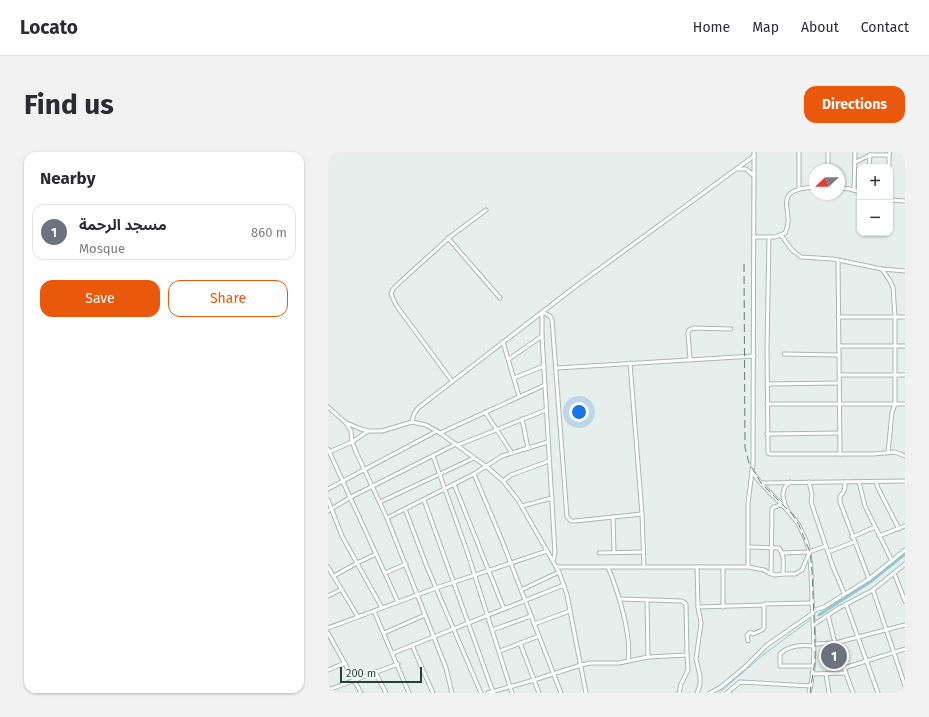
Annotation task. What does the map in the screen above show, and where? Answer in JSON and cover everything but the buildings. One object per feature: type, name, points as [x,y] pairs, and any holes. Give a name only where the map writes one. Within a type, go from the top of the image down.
[{"type":"street","points":[[748,567],[748,503],[752,471],[753,442],[754,152]]},
{"type":"street","points":[[799,152],[799,190]]},
{"type":"street","points":[[828,152],[828,164]]},
{"type":"street","points":[[854,190],[855,152]]},
{"type":"street","points":[[854,163],[870,155],[890,154],[888,164]]},
{"type":"street","points":[[869,164],[870,155]]},
{"type":"street","points":[[412,422],[415,410],[452,381],[635,242],[754,156]]},
{"type":"street","points":[[736,169],[746,169],[754,176]]},
{"type":"street","points":[[754,237],[769,237],[781,235],[785,232],[787,228],[786,198],[792,192],[809,188]]},
{"type":"street","points":[[845,189],[857,191]]},
{"type":"street","points":[[893,200],[905,201]]},
{"type":"street","points":[[452,381],[396,305],[391,294],[393,289],[399,283],[448,238],[486,210]]},
{"type":"street","points":[[781,235],[792,250],[801,257],[838,260],[882,269],[905,271]]},
{"type":"street","points":[[769,237],[767,451],[770,454],[873,454],[895,452],[905,456]]},
{"type":"street","points":[[448,238],[500,298]]},
{"type":"street","points":[[838,260],[840,454]]},
{"type":"street","points":[[882,269],[893,287],[895,317],[895,404],[892,412],[888,453]]},
{"type":"street","points":[[542,312],[542,336],[555,553],[553,561]]},
{"type":"street","points":[[542,312],[550,316],[552,320],[557,368],[567,516],[569,520],[572,521],[642,514]]},
{"type":"street","points":[[838,317],[905,317]]},
{"type":"street","points":[[690,359],[689,330],[693,328],[731,329]]},
{"type":"street","points":[[509,359],[542,336]]},
{"type":"street","points":[[503,342],[519,396]]},
{"type":"street","points":[[839,346],[905,346]]},
{"type":"street","points":[[784,354],[839,355]]},
{"type":"street","points":[[557,368],[754,356]]},
{"type":"street","points":[[630,363],[642,514],[644,567]]},
{"type":"street","points":[[514,378],[544,366]]},
{"type":"street","points":[[839,375],[905,375]]},
{"type":"street","points":[[767,384],[839,383]]},
{"type":"street","points":[[328,489],[439,432],[545,385]]},
{"type":"street","points":[[767,404],[905,404]]},
{"type":"street","points":[[328,407],[345,422],[351,431],[352,442],[387,518],[434,636],[447,670],[452,693]]},
{"type":"street","points":[[330,510],[351,497],[433,456],[522,418],[546,410]]},
{"type":"street","points":[[485,412],[512,454]]},
{"type":"street","points":[[522,418],[528,448]]},
{"type":"street","points":[[345,422],[368,431],[382,431],[412,422],[426,425],[439,432],[487,467],[512,491],[557,568],[564,585],[586,693]]},
{"type":"street","points":[[368,431],[352,442],[328,451],[351,497],[398,602]]},
{"type":"street","points":[[767,434],[840,434]]},
{"type":"street","points":[[387,518],[487,467],[502,456],[548,442]]},
{"type":"street","points":[[433,456],[488,615],[512,693]]},
{"type":"street","points":[[380,502],[474,458]]},
{"type":"street","points":[[503,481],[511,475],[549,462]]},
{"type":"street","points":[[752,471],[760,483],[789,512]]},
{"type":"street","points":[[474,474],[501,538],[561,693]]},
{"type":"street","points":[[760,483],[905,481]]},
{"type":"street","points":[[790,482],[785,487],[783,495],[784,502],[802,534],[809,552],[814,645],[811,686],[809,693]]},
{"type":"street","points":[[809,482],[812,494],[810,502],[844,593]]},
{"type":"street","points":[[844,482],[844,492],[839,498],[852,537],[869,579]]},
{"type":"street","points":[[859,482],[865,506],[892,561]]},
{"type":"street","points":[[876,482],[899,528]]},
{"type":"street","points":[[454,484],[504,609]]},
{"type":"street","points":[[522,506],[552,498]]},
{"type":"street","points":[[328,500],[330,510],[342,536],[382,608]]},
{"type":"street","points":[[424,500],[493,692]]},
{"type":"street","points":[[771,574],[773,548],[772,509],[781,505]]},
{"type":"street","points":[[405,509],[436,588],[481,693]]},
{"type":"street","points":[[614,517],[614,552]]},
{"type":"street","points":[[852,537],[875,526]]},
{"type":"street","points":[[880,536],[905,526]]},
{"type":"street","points":[[828,552],[854,542]]},
{"type":"street","points":[[782,553],[809,552],[826,546]]},
{"type":"street","points":[[748,547],[779,548],[782,553],[783,574]]},
{"type":"street","points":[[710,693],[721,687],[746,666],[767,645],[813,612],[824,607],[844,593],[869,579],[905,550]]},
{"type":"street","points":[[328,628],[417,594],[547,551]]},
{"type":"street","points":[[599,553],[644,552]]},
{"type":"street","points":[[557,568],[748,567],[764,570],[771,574],[795,574],[800,572],[804,566],[809,552]]},
{"type":"street","points":[[334,576],[376,554]]},
{"type":"street","points":[[385,574],[406,564]]},
{"type":"street","points":[[813,625],[846,604],[873,590],[905,564]]},
{"type":"street","points":[[328,567],[358,617]]},
{"type":"street","points":[[608,567],[620,600],[629,649],[628,661]]},
{"type":"street","points":[[697,567],[698,607],[701,623],[696,659],[700,676],[700,685],[697,693]]},
{"type":"street","points":[[723,567],[723,607]]},
{"type":"street","points":[[521,590],[559,572]]},
{"type":"street","points":[[894,573],[904,592],[905,601]]},
{"type":"street","points":[[393,653],[564,585]]},
{"type":"street","points":[[328,596],[342,589]]},
{"type":"street","points":[[873,590],[905,686]]},
{"type":"street","points":[[620,600],[684,602],[687,608],[688,670],[681,684],[679,693]]},
{"type":"street","points":[[647,600],[648,657]]},
{"type":"street","points":[[698,607],[764,606],[764,604],[812,603]]},
{"type":"street","points":[[846,604],[878,693]]},
{"type":"street","points":[[748,641],[747,635],[751,632],[753,634],[758,632],[764,628],[764,606]]},
{"type":"street","points":[[374,611],[398,664],[409,693]]},
{"type":"street","points":[[534,624],[570,611]]},
{"type":"street","points":[[384,633],[425,615]]},
{"type":"street","points":[[828,615],[835,643],[853,693]]},
{"type":"street","points":[[492,630],[531,616]]},
{"type":"street","points":[[813,666],[780,666],[780,654],[788,648],[800,645],[835,643],[905,625]]},
{"type":"street","points":[[328,633],[361,693]]},
{"type":"street","points":[[500,651],[539,636]]},
{"type":"street","points":[[520,643],[539,693]]},
{"type":"street","points":[[412,645],[433,693]]},
{"type":"street","points":[[844,668],[905,649]]},
{"type":"street","points":[[488,693],[591,663],[620,663],[648,657],[687,655]]},
{"type":"street","points":[[328,664],[330,669],[345,663]]},
{"type":"street","points":[[328,690],[398,664]]},
{"type":"street","points":[[375,672],[386,693]]},
{"type":"street","points":[[812,674],[846,673]]},
{"type":"street","points":[[826,674],[829,693]]},
{"type":"street","points":[[727,693],[740,682],[811,686]]},
{"type":"waterway","points":[[819,615],[870,582],[905,554]]},
{"type":"waterway","points":[[719,693],[763,655],[810,620]]},
{"type":"railway","points":[[744,264],[745,448],[749,463],[761,483],[792,514],[799,525],[810,552],[815,643],[815,660],[810,693]]},
{"type":"place","name":"مسجد الرحمة","points":[[834,656]]}]
